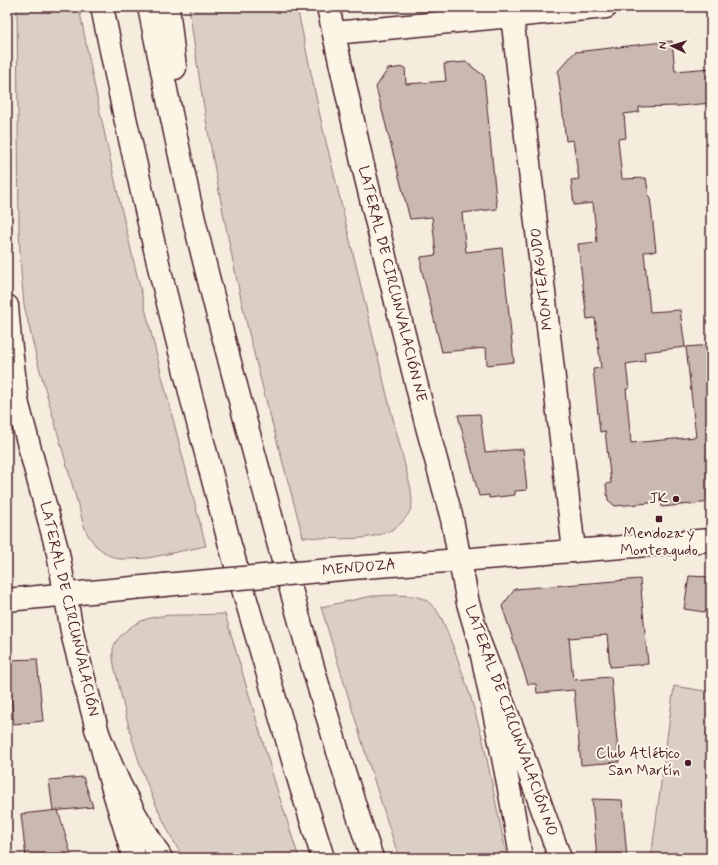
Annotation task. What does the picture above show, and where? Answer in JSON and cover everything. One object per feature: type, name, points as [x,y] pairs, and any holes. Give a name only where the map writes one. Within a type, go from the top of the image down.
[{"type":"main road","points":[[102,7],[124,113],[159,267],[230,545],[323,858]]},
{"type":"main road","points":[[150,7],[174,131],[226,347],[289,585],[326,711],[372,858]]},
{"type":"main road","points":[[168,7],[189,198]]},
{"type":"main road","name":"LATERAL DE CIRCUNVALACIÓN NE","points":[[328,7],[362,162],[426,423],[452,519],[460,560]]},
{"type":"main road","points":[[334,33],[512,12],[606,7]]},
{"type":"main road","name":"MONTEAGUDO","points":[[512,12],[574,551]]},
{"type":"main road","points":[[7,306],[18,408]]},
{"type":"main road","name":"LATERAL DE CIRCUNVALACIÓN","points":[[7,360],[18,408],[58,552],[73,637],[96,729],[134,858]]},
{"type":"main road","name":"MENDOZA","points":[[7,600],[364,567],[711,540]]},
{"type":"main road","name":"LATERAL DE CIRCUNVALACIÓN NO","points":[[460,560],[468,603],[479,641],[518,742],[560,858]]},
{"type":"main road","points":[[479,641],[521,858]]},
{"type":"main road","points":[[96,729],[134,812],[161,858]]},
{"type":"shaded area","points":[[17,7],[79,7],[92,75],[138,278],[206,546],[148,558],[119,559],[108,555],[95,545],[84,526],[37,360],[24,305],[19,230]]},
{"type":"shaded area","points":[[189,7],[297,7],[322,125],[411,489],[412,505],[408,514],[394,529],[383,534],[370,537],[342,539],[303,537],[263,389],[241,299],[212,154]]},
{"type":"shaded area","points":[[372,596],[414,596],[426,600],[436,609],[442,619],[470,695],[483,740],[507,858],[399,858],[321,607]]},
{"type":"shaded area","points":[[225,614],[299,858],[183,858],[156,806],[136,752],[114,665],[113,650],[116,642],[127,630],[141,621],[148,619],[172,615]]},
{"type":"shaded area","name":"Club Atlético San Martín","points":[[674,686],[711,692],[711,858],[651,858]]},
{"type":"building","points":[[672,41],[675,71],[711,68],[711,103],[679,106],[639,107],[639,112],[624,114],[626,138],[618,139],[622,179],[646,178],[650,197],[656,251],[644,252],[650,312],[680,310],[685,347],[644,352],[645,361],[626,364],[629,389],[626,389],[631,443],[696,437],[686,347],[711,345],[711,502],[662,507],[661,502],[615,506],[608,500],[606,484],[611,483],[605,431],[600,432],[593,369],[601,368],[595,318],[587,319],[578,244],[597,242],[593,203],[574,205],[571,180],[579,179],[573,140],[566,141],[558,71],[575,52]]},
{"type":"building","points":[[466,62],[484,76],[497,209],[462,213],[466,252],[502,248],[514,362],[487,365],[486,348],[442,352],[421,267],[421,257],[436,255],[432,217],[410,219],[376,87],[388,69],[405,67],[406,84],[446,81],[444,64]]},
{"type":"building","points":[[480,414],[485,452],[523,449],[527,490],[515,491],[515,495],[489,498],[489,495],[479,496],[458,415]]},
{"type":"building","points":[[689,576],[711,577],[711,613],[684,609]]},
{"type":"building","points":[[640,579],[648,664],[610,667],[607,635],[569,638],[573,680],[611,677],[619,762],[581,765],[574,690],[537,693],[536,684],[528,684],[502,606],[515,589]]},
{"type":"building","points":[[37,659],[43,721],[14,724],[7,660]]},
{"type":"building","points":[[83,777],[93,807],[53,811],[49,780]]},
{"type":"building","points":[[592,799],[622,800],[627,858],[597,858]]},
{"type":"building","points":[[58,810],[72,858],[26,858],[21,814]]},
{"type":"place","name":"JK","points":[[676,499]]},
{"type":"place","name":"Mendoza y Monteagudo","points":[[659,519]]},
{"type":"place","name":"Club Atlético San Martín","points":[[688,763]]}]
